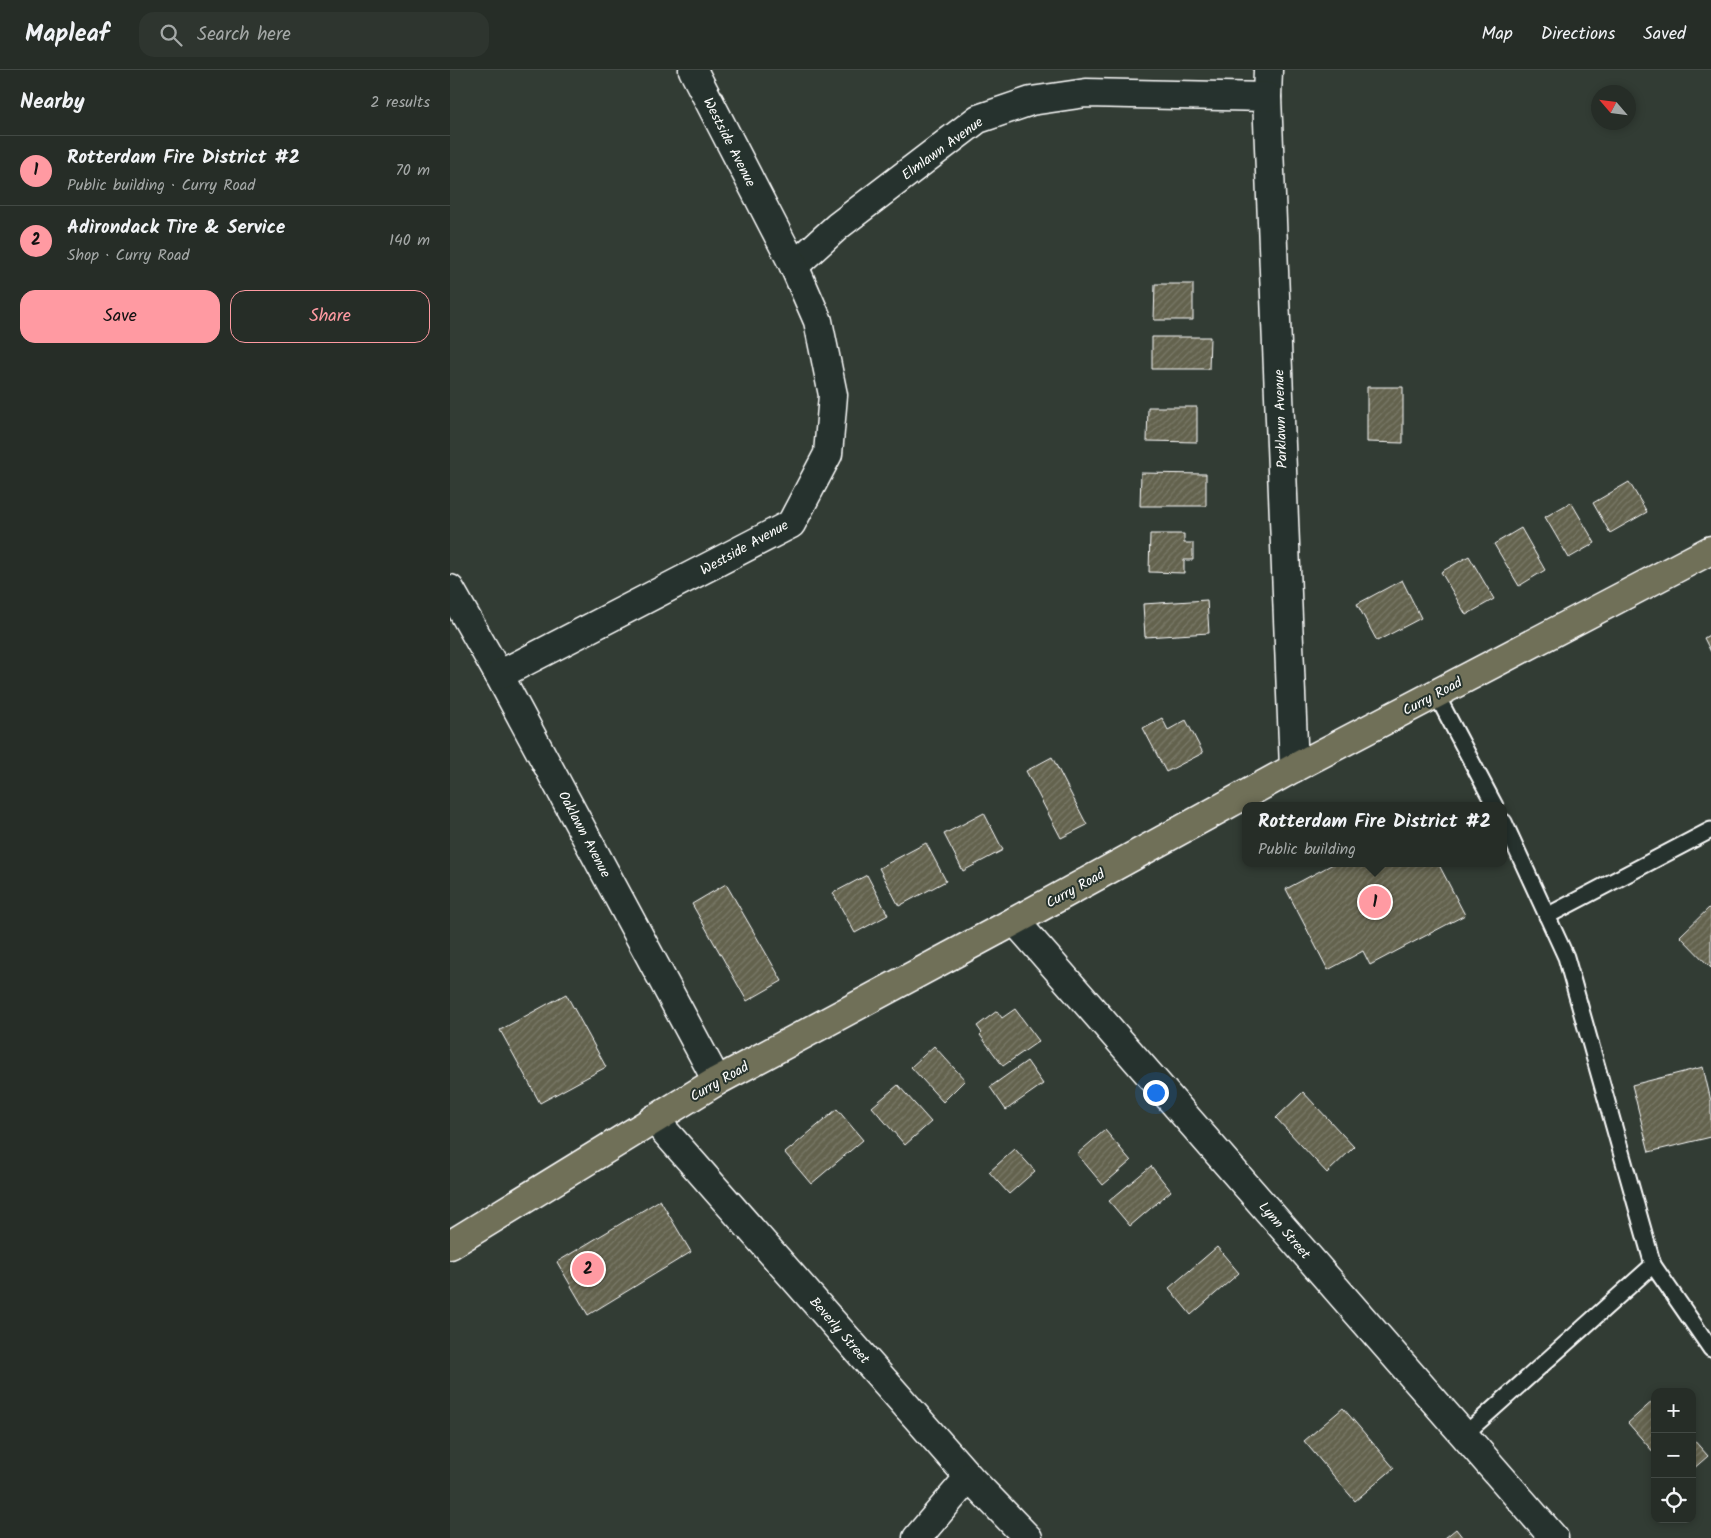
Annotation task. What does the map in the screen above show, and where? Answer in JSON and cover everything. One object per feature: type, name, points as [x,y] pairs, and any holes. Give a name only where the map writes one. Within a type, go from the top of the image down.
[{"type":"main road","name":"Curry Road","points":[[450,1245],[717,1081],[1294,768],[1711,550]]},
{"type":"street","name":"Westside Avenue","points":[[499,675],[791,524],[828,454],[833,395],[818,321],[794,266],[693,70]]},
{"type":"street","name":"Parklawn Avenue","points":[[1268,70],[1267,97],[1294,768]]},
{"type":"street","name":"Elmlawn Avenue","points":[[794,266],[838,226],[978,118],[1031,101],[1086,93],[1267,97]]},
{"type":"street","name":"Oaklawn Avenue","points":[[450,589],[499,675],[717,1081]]},
{"type":"street","name":"Lynn Street","points":[[1015,921],[1554,1538]]},
{"type":"street","name":"Beverly Street","points":[[654,1119],[969,1477],[1028,1538]]},
{"type":"street","points":[[917,1538],[969,1477]]},
{"type":"lane","points":[[1436,694],[1493,802]]},
{"type":"lane","points":[[1507,828],[1566,957],[1653,1266],[1711,1349]]},
{"type":"lane","points":[[1548,916],[1711,830]]},
{"type":"lane","points":[[1464,1435],[1653,1266]]},
{"type":"building","points":[[1155,284],[1193,284],[1193,320],[1154,320]]},
{"type":"building","points":[[1152,337],[1210,337],[1209,369],[1152,369]]},
{"type":"building","points":[[1367,387],[1403,387],[1403,443],[1367,442]]},
{"type":"building","points":[[1148,407],[1197,407],[1197,442],[1147,441]]},
{"type":"building","points":[[1141,473],[1206,474],[1206,506],[1140,506]]},
{"type":"building","points":[[1629,482],[1647,512],[1610,533],[1593,503]]},
{"type":"building","points":[[1571,502],[1595,543],[1569,558],[1545,517]]},
{"type":"building","points":[[1521,528],[1545,570],[1519,586],[1494,544]]},
{"type":"building","points":[[1150,534],[1184,534],[1184,543],[1193,543],[1193,560],[1184,560],[1184,573],[1149,572]]},
{"type":"building","points":[[1469,556],[1494,599],[1466,615],[1441,572]]},
{"type":"building","points":[[1402,580],[1421,618],[1377,641],[1357,604]]},
{"type":"building","points":[[1207,600],[1209,633],[1145,637],[1143,604]]},
{"type":"building","points":[[1711,634],[1711,652],[1704,638]]},
{"type":"building","points":[[1162,718],[1168,730],[1186,720],[1203,753],[1166,772],[1143,728]]},
{"type":"building","points":[[1052,757],[1087,825],[1061,838],[1026,771]]},
{"type":"building","points":[[984,813],[1003,850],[963,871],[944,834]]},
{"type":"building","points":[[926,843],[946,881],[899,906],[879,868]]},
{"type":"building","points":[[1327,867],[1440,867],[1465,915],[1370,965],[1363,951],[1328,970],[1286,889]]},
{"type":"building","points":[[867,875],[888,915],[855,933],[833,893]]},
{"type":"building","points":[[726,884],[782,981],[747,1001],[692,904]]},
{"type":"building","points":[[1711,906],[1711,968],[1680,936]]},
{"type":"building","points":[[566,994],[606,1067],[540,1103],[500,1030]]},
{"type":"building","points":[[1015,1009],[1039,1041],[1003,1066],[980,1035],[982,1033],[977,1026],[997,1011],[1002,1018]]},
{"type":"building","points":[[934,1046],[965,1080],[943,1102],[911,1067]]},
{"type":"building","points":[[1027,1061],[1043,1084],[1006,1110],[990,1087]]},
{"type":"building","points":[[1703,1067],[1711,1101],[1711,1137],[1649,1152],[1632,1085]]},
{"type":"building","points":[[898,1085],[931,1122],[905,1145],[872,1107]]},
{"type":"building","points":[[1303,1092],[1354,1147],[1327,1173],[1276,1118]]},
{"type":"building","points":[[837,1109],[863,1140],[811,1184],[785,1153]]},
{"type":"building","points":[[1105,1130],[1131,1161],[1103,1185],[1077,1154]]},
{"type":"building","points":[[1015,1149],[1035,1171],[1009,1194],[989,1172]]},
{"type":"building","points":[[1151,1166],[1171,1191],[1130,1226],[1109,1201]]},
{"type":"building","points":[[660,1200],[691,1252],[588,1315],[557,1262]]},
{"type":"building","points":[[1217,1247],[1239,1273],[1191,1315],[1169,1288]]},
{"type":"building","points":[[1651,1403],[1651,1449],[1628,1423]]},
{"type":"building","points":[[1343,1408],[1394,1468],[1355,1501],[1304,1441]]},
{"type":"building","points":[[1696,1442],[1708,1456],[1696,1466]]},
{"type":"building","points":[[1456,1529],[1463,1538],[1445,1538]]},
{"type":"place","name":"Rotterdam Fire District #2","points":[[1375,902]]},
{"type":"place","name":"Adirondack Tire & Service","points":[[588,1269]]}]
